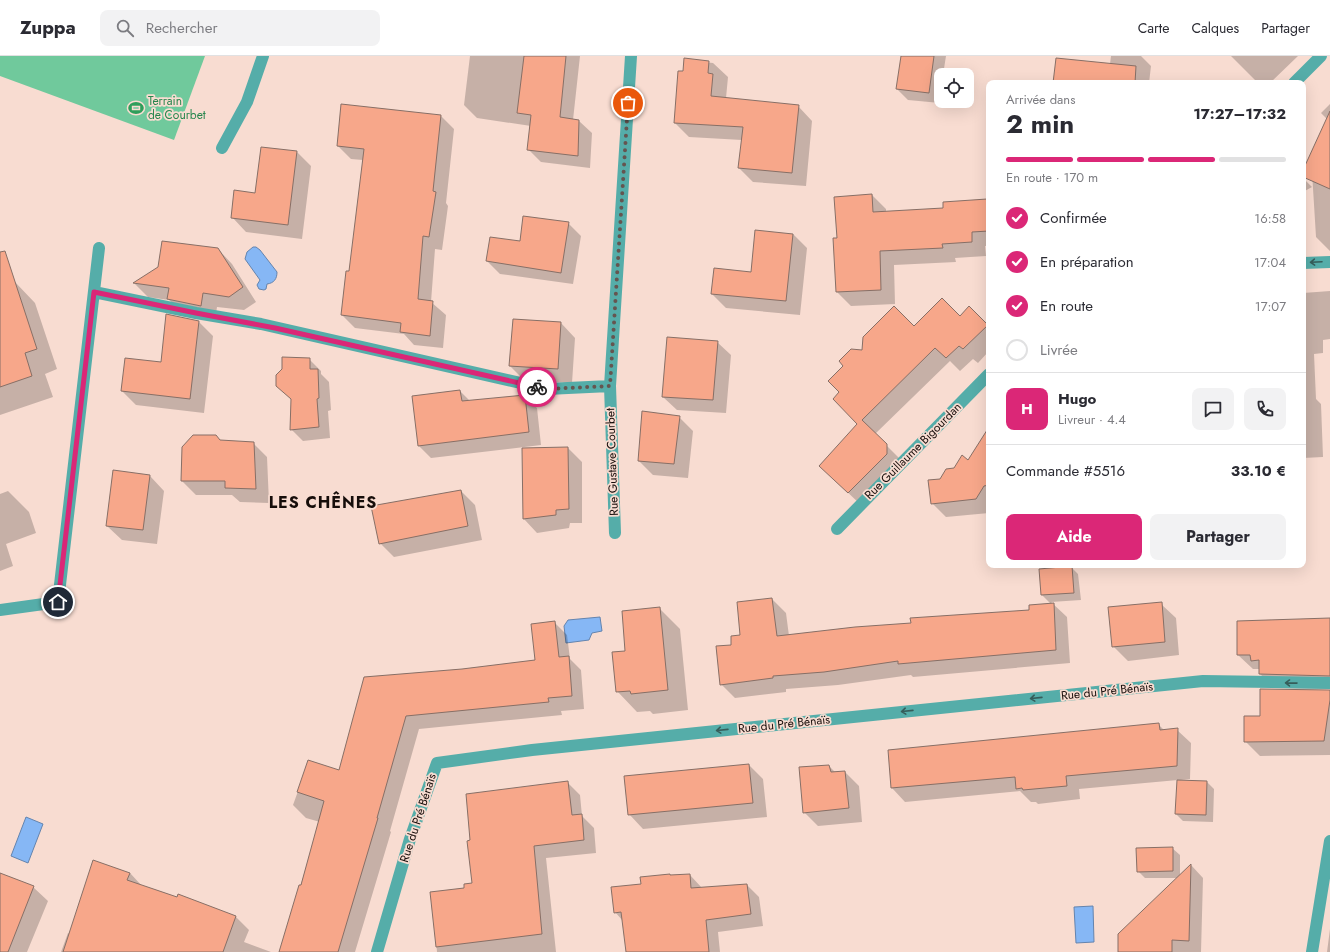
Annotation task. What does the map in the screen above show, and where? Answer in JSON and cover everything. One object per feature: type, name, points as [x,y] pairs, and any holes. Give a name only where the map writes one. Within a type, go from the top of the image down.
[{"type":"street","points":[[222,148],[247,102],[264,56]]},
{"type":"street","name":"Rue Gustave Courbet","points":[[615,533],[610,386],[631,56]]},
{"type":"street","points":[[1297,80],[1321,56]]},
{"type":"street","points":[[0,610],[58,602],[99,248]]},
{"type":"street","points":[[1306,263],[1330,262]]},
{"type":"street","points":[[94,292],[276,328],[547,389],[610,386]]},
{"type":"street","name":"Rue Guillaume Bigourdan","points":[[837,529],[986,377]]},
{"type":"street","name":"Rue du Pré Bénaïs","points":[[377,952],[410,839],[437,763],[532,750],[1203,681],[1330,683]]},
{"type":"street","points":[[1312,952],[1330,841]]},
{"type":"green space","name":"Terrain de Courbet","points":[[0,56],[205,56],[174,140],[0,76]]},
{"type":"water","points":[[253,247],[260,250],[277,272],[275,280],[272,283],[267,284],[266,289],[264,290],[259,289],[257,285],[260,280],[245,259],[247,252]]},
{"type":"water","points":[[600,617],[602,631],[592,633],[589,640],[566,643],[564,626],[568,620]]},
{"type":"water","points":[[26,817],[43,824],[28,863],[11,856]]},
{"type":"water","points":[[1093,906],[1094,942],[1076,943],[1074,907]]},
{"type":"building","points":[[524,56],[566,56],[560,117],[579,120],[578,156],[527,150],[531,115],[517,113]]},
{"type":"building","points":[[901,56],[934,56],[929,93],[896,89]]},
{"type":"building","points":[[684,58],[709,61],[708,73],[713,74],[711,96],[799,105],[792,173],[738,168],[743,127],[674,123],[678,71],[683,71]]},
{"type":"building","points":[[1056,58],[1136,66],[1135,80],[1053,80]]},
{"type":"building","points":[[341,104],[441,115],[433,191],[436,192],[429,237],[423,236],[418,299],[433,301],[430,336],[400,332],[401,323],[341,315],[346,271],[349,271],[364,149],[337,146]]},
{"type":"building","points":[[1330,111],[1330,189],[1306,178],[1306,163]]},
{"type":"building","points":[[261,147],[297,151],[288,225],[231,218],[234,190],[255,193]]},
{"type":"building","points":[[872,194],[873,212],[943,208],[943,202],[986,199],[986,231],[972,232],[972,242],[942,244],[943,248],[880,251],[881,290],[836,292],[833,238],[837,238],[834,197]]},
{"type":"building","points":[[523,216],[569,222],[561,273],[486,261],[490,237],[520,241]]},
{"type":"building","points":[[755,230],[793,234],[786,301],[711,294],[714,268],[751,272]]},
{"type":"building","points":[[162,241],[218,248],[243,287],[229,297],[203,293],[201,306],[167,299],[169,288],[133,283],[158,267]]},
{"type":"building","points":[[5,251],[37,349],[25,353],[32,376],[0,387],[0,252]]},
{"type":"building","points":[[942,298],[960,316],[969,306],[986,323],[986,327],[963,349],[959,346],[946,358],[935,348],[862,420],[887,444],[887,454],[848,493],[819,466],[857,424],[833,399],[839,392],[828,381],[843,366],[839,361],[851,349],[862,350],[863,337],[894,306],[914,326]]},
{"type":"building","points":[[166,314],[199,321],[190,399],[121,391],[125,358],[161,362]]},
{"type":"building","points":[[513,319],[561,322],[558,369],[509,366]]},
{"type":"building","points":[[667,337],[718,341],[713,400],[662,397]]},
{"type":"building","points":[[282,357],[310,358],[310,369],[318,369],[319,398],[317,399],[319,427],[290,430],[291,399],[276,386],[276,375],[282,369]]},
{"type":"building","points":[[460,390],[462,401],[525,395],[529,432],[418,446],[412,396]]},
{"type":"building","points":[[642,411],[680,416],[674,464],[638,461]]},
{"type":"building","points":[[986,432],[986,486],[984,486],[976,499],[931,504],[928,480],[940,479],[946,469],[954,468],[962,455],[968,460]]},
{"type":"building","points":[[193,435],[216,435],[220,440],[254,442],[256,489],[225,488],[225,481],[181,481],[182,447]]},
{"type":"building","points":[[568,447],[569,509],[556,510],[556,515],[523,519],[522,448]]},
{"type":"building","points":[[113,470],[150,475],[143,530],[106,526]]},
{"type":"building","points":[[461,490],[468,526],[379,544],[371,506]]},
{"type":"building","points":[[1072,568],[1074,593],[1041,595],[1039,569]]},
{"type":"building","points":[[772,598],[777,636],[855,627],[911,623],[910,618],[1029,610],[1029,605],[1054,603],[1056,650],[898,664],[898,661],[824,672],[773,676],[773,678],[720,685],[716,646],[731,645],[731,636],[740,635],[737,602]]},
{"type":"building","points":[[1162,602],[1165,642],[1112,647],[1108,607]]},
{"type":"building","points":[[660,607],[668,690],[631,694],[630,691],[616,692],[612,652],[625,651],[622,611]]},
{"type":"building","points":[[1330,618],[1330,676],[1259,674],[1259,660],[1251,661],[1250,655],[1237,655],[1237,621]]},
{"type":"building","points":[[555,621],[559,657],[569,656],[572,696],[548,698],[549,702],[406,716],[378,818],[338,952],[279,952],[299,885],[301,885],[324,801],[297,792],[308,760],[339,770],[364,677],[462,669],[535,660],[531,624]]},
{"type":"building","points":[[1260,689],[1330,690],[1324,741],[1244,742],[1244,716],[1260,716]]},
{"type":"building","points":[[1159,723],[1160,730],[1178,728],[1177,766],[1066,776],[1067,786],[1023,790],[1022,788],[1016,789],[1015,777],[891,788],[888,750]]},
{"type":"building","points":[[749,764],[753,803],[628,815],[624,776]]},
{"type":"building","points":[[829,765],[831,772],[845,771],[849,808],[803,813],[799,767]]},
{"type":"building","points":[[1177,780],[1207,781],[1206,815],[1175,814]]},
{"type":"building","points":[[568,781],[572,815],[582,814],[584,840],[534,846],[542,934],[436,947],[430,892],[464,888],[464,884],[472,883],[467,841],[470,840],[466,794]]},
{"type":"building","points":[[1173,847],[1173,871],[1137,872],[1136,848]]},
{"type":"building","points":[[93,860],[130,873],[127,880],[177,897],[178,894],[236,916],[223,952],[63,952]]},
{"type":"building","points":[[1191,864],[1189,941],[1172,940],[1172,952],[1118,952],[1118,934]]},
{"type":"building","points":[[0,873],[34,886],[8,952],[0,952]]},
{"type":"building","points":[[690,874],[691,888],[747,884],[751,914],[706,920],[709,952],[626,952],[621,912],[614,913],[611,887],[641,884],[640,877]]},
{"type":"way so far","points":[[537,387],[547,389],[610,386],[628,103]]},
{"type":"place","name":"Terrain de Courbet","points":[[136,108]]},
{"type":"district","name":"LES CHÊNES","points":[[323,502]]},
{"type":"route","points":[[58,602],[94,292],[196,313],[261,324],[537,387]]}]
